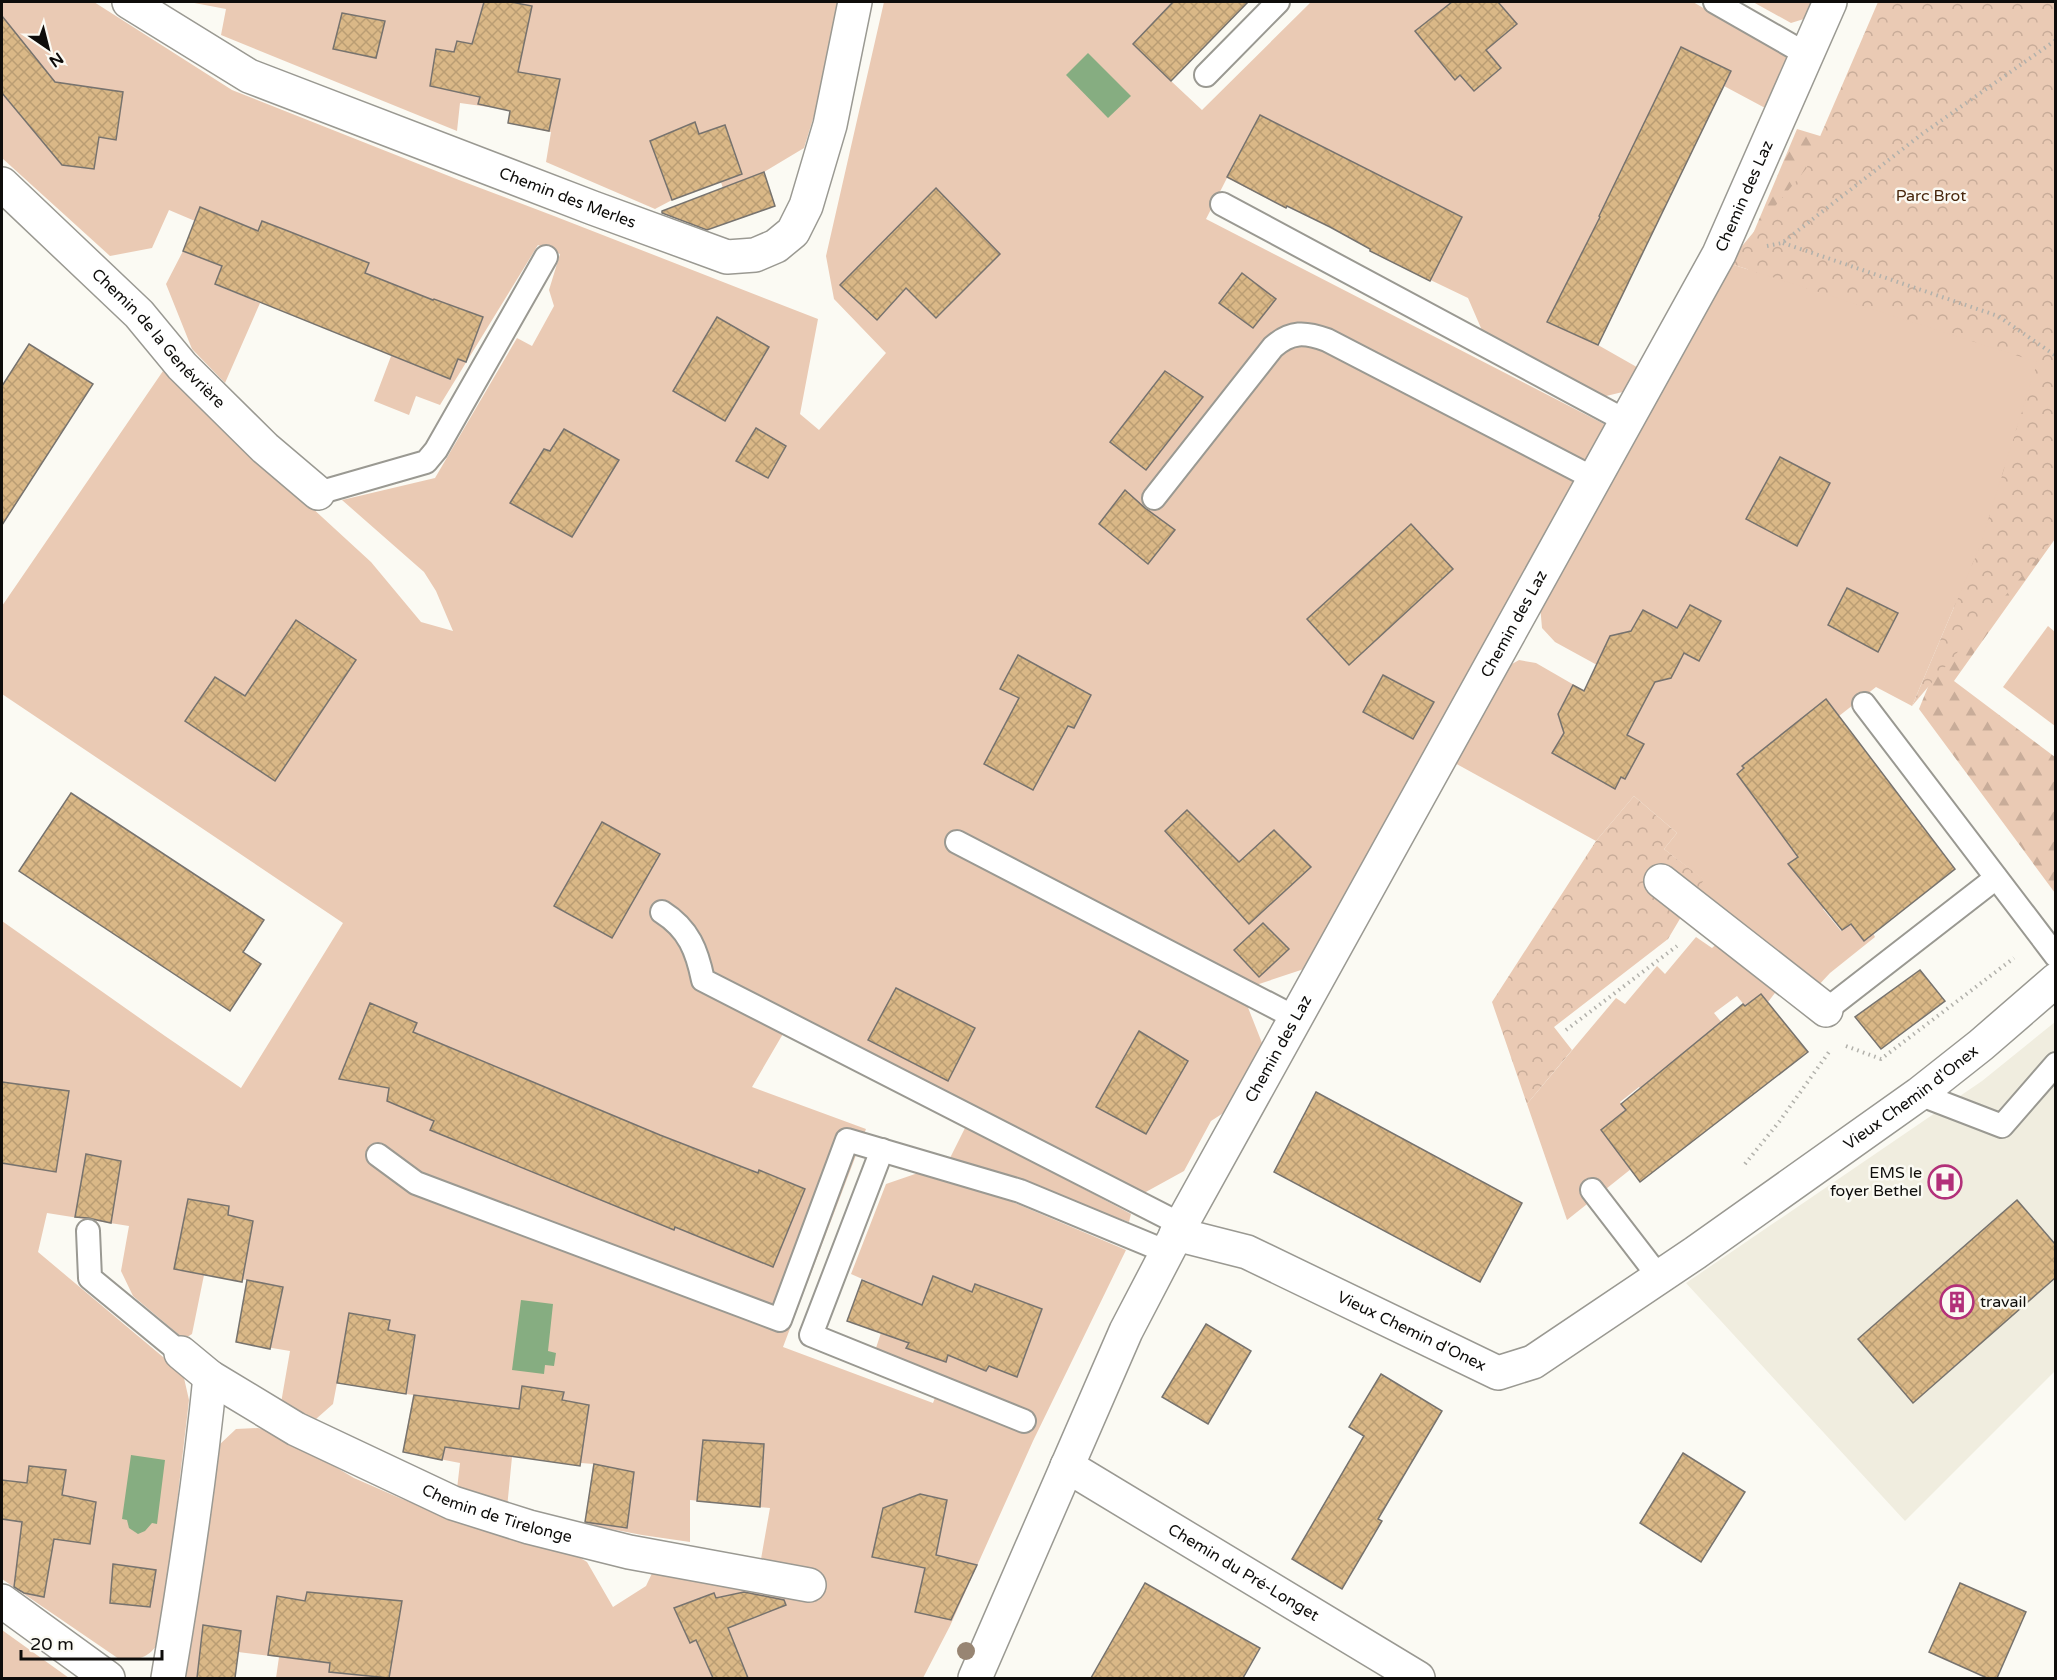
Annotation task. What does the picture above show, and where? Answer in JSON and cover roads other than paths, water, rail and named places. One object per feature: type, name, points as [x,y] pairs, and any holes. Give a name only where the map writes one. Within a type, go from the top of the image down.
[{"type":"street","name":"Chemin des Merles","points":[[129,2],[249,76],[727,257],[755,255],[776,246],[793,232],[806,206],[830,124],[855,2]]},
{"type":"street","name":"Chemin des Laz","points":[[1175,1237],[1719,254],[1830,2]]},
{"type":"street","name":"Chemin de la Genévrière","points":[[2,184],[139,314],[182,366],[265,448],[318,493]]},
{"type":"street","points":[[1661,881],[1826,1010]]},
{"type":"street","name":"Vieux Chemin d'Onex","points":[[1175,1237],[1247,1252],[1498,1372],[1533,1362],[1659,1277],[1919,1094],[1981,1045],[2055,980]]},
{"type":"street","points":[[975,1678],[1126,1331],[1175,1237]]},
{"type":"street","name":"Chemin de Tirelonge","points":[[182,1353],[210,1377],[296,1429],[453,1503],[529,1527],[629,1552],[809,1585]]},
{"type":"street","points":[[168,1678],[204,1441],[210,1377]]},
{"type":"street","name":"Chemin du Pré-Longet","points":[[1067,1466],[1418,1678]]},
{"type":"street","points":[[2,1601],[108,1678]]},
{"type":"lane","points":[[1206,75],[1278,2]]},
{"type":"lane","points":[[1715,2],[1806,54]]},
{"type":"lane","points":[[1222,204],[1626,421]]},
{"type":"lane","points":[[318,493],[426,462],[436,450],[546,258]]},
{"type":"lane","points":[[1154,498],[1273,347],[1282,339],[1309,333],[1327,339],[1595,479]]},
{"type":"lane","points":[[1864,704],[2055,956]]},
{"type":"lane","points":[[957,842],[1296,1018]]},
{"type":"lane","points":[[1826,1010],[1996,878]]},
{"type":"lane","points":[[662,912],[673,918],[698,954],[703,980],[1175,1237]]},
{"type":"lane","points":[[1919,1094],[2002,1126],[2055,1064]]},
{"type":"lane","points":[[378,1155],[416,1183],[780,1320],[847,1140],[1175,1237]]},
{"type":"lane","points":[[882,1150],[811,1335],[1024,1421]]},
{"type":"lane","points":[[1592,1190],[1659,1277]]},
{"type":"lane","points":[[88,1231],[90,1278],[182,1353]]},
{"type":"place","name":"EMS le foyer Bethel","points":[[1945,1182]]},
{"type":"place","name":"travail","points":[[1957,1302]]},
{"type":"park label","name":"Parc Brot","points":[[1931,196]]}]
